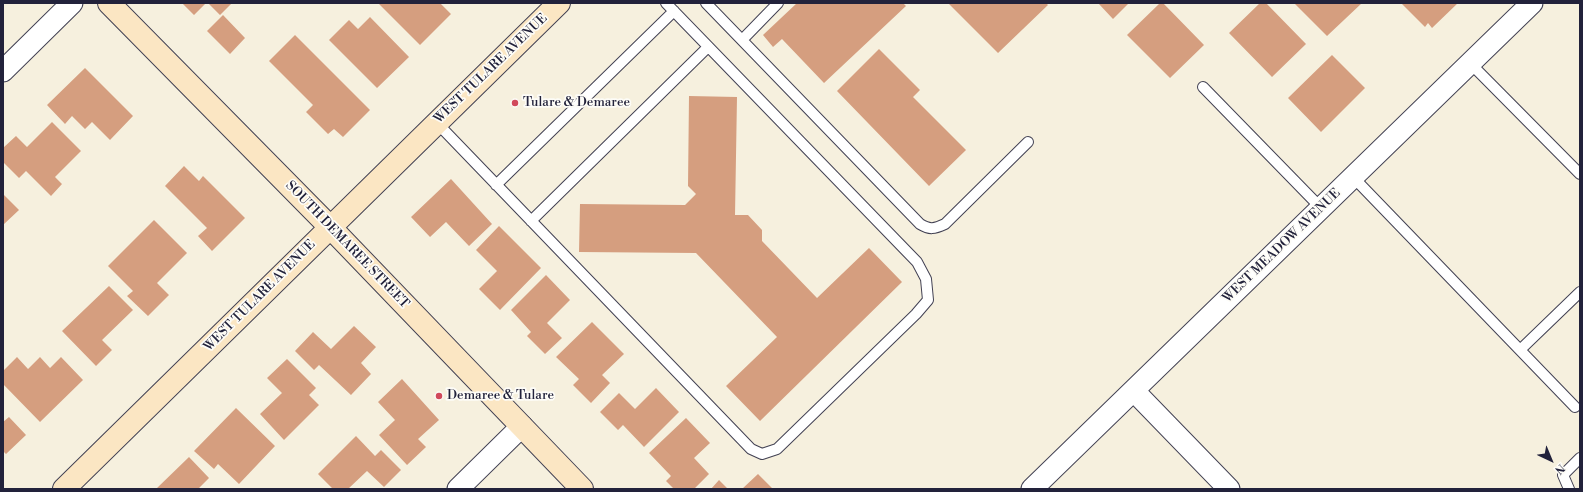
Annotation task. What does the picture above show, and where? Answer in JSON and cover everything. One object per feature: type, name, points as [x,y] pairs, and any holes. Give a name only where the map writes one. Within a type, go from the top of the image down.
[{"type":"street","points":[[3,71],[72,3]]},
{"type":"street","name":"SOUTH DEMAREE STREET","points":[[109,3],[330,227],[582,489]]},
{"type":"street","name":"WEST TULARE AVENUE","points":[[64,489],[559,3]]},
{"type":"street","name":"WEST MEADOW AVENUE","points":[[1032,489],[1134,392],[1532,3]]},
{"type":"street","points":[[1134,392],[1229,489]]},
{"type":"street","points":[[458,489],[522,426]]},
{"type":"lane","points":[[437,123],[751,449],[762,454],[778,449],[910,320],[928,300],[926,279],[917,262],[666,3]]},
{"type":"lane","points":[[706,3],[920,224],[928,228],[934,229],[945,224],[1028,142]]},
{"type":"lane","points":[[742,40],[778,3]]},
{"type":"lane","points":[[496,185],[674,11]]},
{"type":"lane","points":[[531,221],[708,47]]},
{"type":"lane","points":[[1470,63],[1580,174]]},
{"type":"lane","points":[[1202,87],[1321,208]]},
{"type":"lane","points":[[1353,177],[1575,406]]},
{"type":"lane","points":[[1521,349],[1580,292]]},
{"type":"lane","points":[[1570,489],[1563,475],[1580,458]]},
{"type":"building","points":[[182,3],[206,3],[194,15]]},
{"type":"building","points":[[208,3],[232,3],[220,15]]},
{"type":"building","points":[[378,3],[440,3],[451,14],[420,45]]},
{"type":"building","points":[[797,3],[903,3],[906,6],[824,83],[782,39],[773,47],[763,35]]},
{"type":"building","points":[[948,3],[1046,3],[1048,5],[998,53]]},
{"type":"building","points":[[1098,3],[1129,3],[1113,19]]},
{"type":"building","points":[[1160,3],[1163,3],[1204,45],[1170,78],[1127,35]]},
{"type":"building","points":[[1260,3],[1266,3],[1306,44],[1272,77],[1229,33]]},
{"type":"building","points":[[1294,3],[1362,3],[1327,36]]},
{"type":"building","points":[[1401,3],[1458,3],[1432,28],[1428,23],[1425,27]]},
{"type":"building","points":[[223,15],[245,38],[230,54],[207,31]]},
{"type":"building","points":[[370,17],[409,57],[377,88],[329,40],[349,20],[358,29]]},
{"type":"building","points":[[295,35],[370,110],[343,137],[334,129],[328,134],[306,112],[313,105],[269,61]]},
{"type":"building","points":[[879,49],[920,90],[913,97],[966,150],[929,186],[837,91]]},
{"type":"building","points":[[1332,55],[1365,88],[1321,132],[1288,98]]},
{"type":"building","points":[[85,68],[133,116],[110,140],[92,122],[85,129],[72,116],[65,124],[47,105]]},
{"type":"building","points":[[689,96],[737,97],[735,215],[748,215],[762,230],[762,241],[817,298],[869,248],[902,282],[760,421],[726,386],[777,337],[696,253],[579,252],[580,204],[685,205],[696,194],[688,186]]},
{"type":"building","points":[[52,122],[81,151],[55,177],[62,184],[51,196],[26,171],[19,178],[3,162],[3,148],[16,136],[27,147]]},
{"type":"building","points":[[184,166],[199,181],[203,176],[245,218],[212,251],[198,236],[207,228],[165,186]]},
{"type":"building","points":[[451,179],[492,224],[469,246],[446,222],[430,237],[411,217]]},
{"type":"building","points":[[3,194],[19,210],[3,225]]},
{"type":"building","points":[[154,220],[187,253],[157,283],[169,295],[148,316],[127,296],[133,291],[108,266]]},
{"type":"building","points":[[499,226],[541,268],[500,310],[479,289],[497,271],[476,250]]},
{"type":"building","points":[[546,275],[570,300],[547,323],[562,338],[545,354],[527,336],[531,332],[511,310]]},
{"type":"building","points":[[109,286],[133,310],[102,340],[112,350],[96,366],[62,331]]},
{"type":"building","points":[[592,322],[624,354],[602,375],[610,383],[591,403],[573,385],[579,379],[556,357]]},
{"type":"building","points":[[354,326],[376,347],[361,363],[371,374],[351,395],[319,365],[314,370],[295,351],[313,332],[331,349]]},
{"type":"building","points":[[17,357],[28,369],[40,357],[50,368],[61,357],[83,380],[40,422],[3,384],[3,371]]},
{"type":"building","points":[[287,359],[316,388],[309,395],[319,405],[284,440],[260,414],[282,393],[267,378]]},
{"type":"building","points":[[402,379],[439,420],[418,439],[426,447],[407,465],[379,435],[395,420],[378,402]]},
{"type":"building","points":[[656,388],[679,412],[644,447],[623,425],[618,430],[600,412],[619,393],[635,409]]},
{"type":"building","points":[[236,408],[275,446],[239,484],[218,464],[214,469],[194,451]]},
{"type":"building","points":[[9,417],[26,435],[6,454],[3,451],[3,422]]},
{"type":"building","points":[[686,418],[710,443],[694,458],[709,474],[694,489],[674,489],[666,481],[671,476],[649,453]]},
{"type":"building","points":[[356,436],[375,456],[381,450],[401,470],[384,487],[367,471],[348,489],[333,489],[318,474]]},
{"type":"building","points":[[189,457],[209,478],[198,489],[156,489]]},
{"type":"building","points":[[758,474],[773,489],[742,489]]},
{"type":"building","points":[[719,480],[728,489],[711,489]]},
{"type":"place","name":"Tulare & Demaree","points":[[515,103]]},
{"type":"place","name":"Demaree & Tulare","points":[[439,396]]}]
